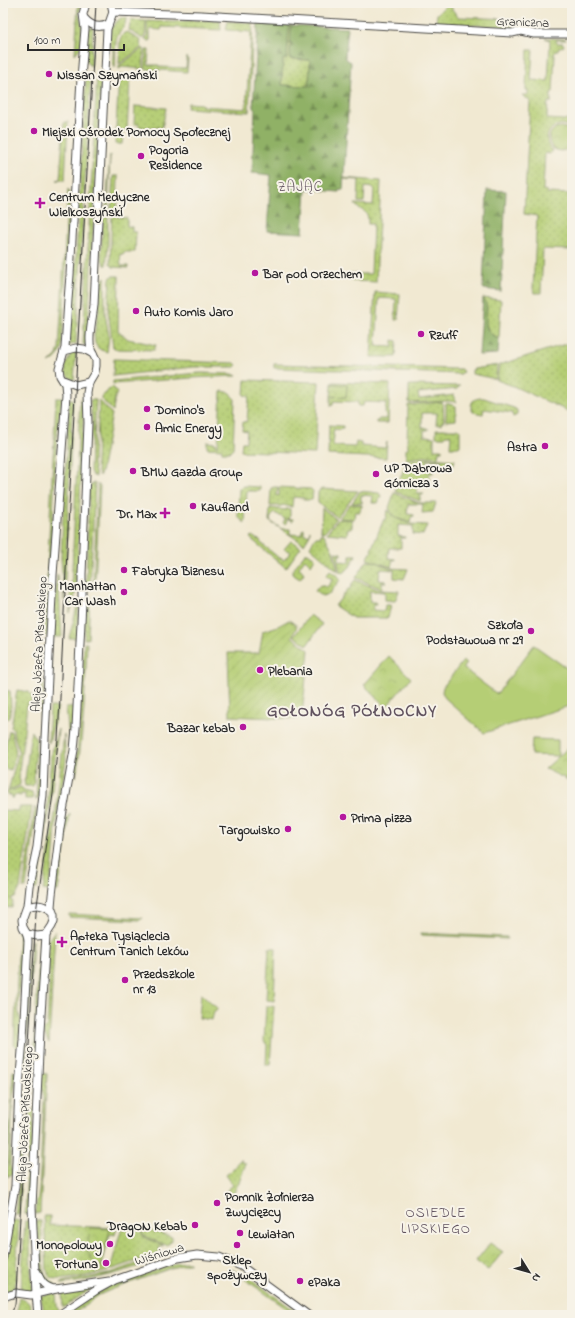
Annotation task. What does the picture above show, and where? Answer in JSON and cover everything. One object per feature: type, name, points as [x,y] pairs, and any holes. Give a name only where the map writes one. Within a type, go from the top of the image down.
[{"type":"street","points":[[87,4],[84,10],[85,29],[70,275],[64,352],[59,368],[63,380],[76,385],[89,382]]},
{"type":"street","points":[[52,910],[37,904],[27,908],[22,921],[26,934],[38,936],[46,935],[54,922],[52,895],[60,828],[74,750],[82,615],[83,510],[88,423],[87,393],[89,382],[96,368],[96,360],[90,347],[94,305],[108,24],[111,6]]},
{"type":"street","name":"Graniczna","points":[[111,6],[217,16],[510,33],[521,31],[534,34],[572,34]]},
{"type":"street","points":[[84,18],[97,27],[102,27],[108,24]]},
{"type":"street","points":[[64,352],[72,348],[79,348],[93,354]]},
{"type":"street","name":"Aleja Józefa Piłsudskiego","points":[[27,908],[29,886],[37,848],[44,795],[45,738],[53,575],[57,541],[62,428],[66,400],[66,387],[63,380]]},
{"type":"street","name":"Aleja Józefa Piłsudskiego","points":[[3,1257],[12,1213],[15,1186],[19,1087],[28,941],[26,934]]},
{"type":"street","name":"Aleja Józefa Piłsudskiego","points":[[38,1315],[32,1196],[46,935]]},
{"type":"street","name":"Wiśniowa","points":[[60,1315],[95,1291],[115,1280],[178,1258],[197,1255],[226,1259],[244,1269],[308,1315]]},
{"type":"street","points":[[35,1267],[42,1283],[47,1287],[56,1289]]},
{"type":"street","name":"Wiśniowa","points":[[3,1297],[14,1293],[29,1295],[56,1289],[115,1280]]},
{"type":"green space","points":[[78,3],[82,3],[79,13],[82,26],[81,47],[75,54]]},
{"type":"green space","points":[[448,3],[451,3],[452,9],[458,17],[511,19],[515,20],[516,22],[513,26],[509,27],[436,23],[437,14]]},
{"type":"green space","points":[[121,18],[126,18],[126,22],[117,38],[115,68],[113,66],[113,49],[110,44],[110,36],[113,25]]},
{"type":"green space","points":[[131,20],[146,21],[145,35],[143,39],[129,30]]},
{"type":"green space","points":[[199,20],[220,21],[221,30],[162,27],[161,30],[150,29],[150,41],[145,40],[147,36],[147,21],[173,22]]},
{"type":"green space","points":[[228,21],[253,23],[249,112],[187,108],[188,103],[202,104],[202,106],[246,109],[251,32],[226,30]]},
{"type":"green space","points":[[258,23],[289,25],[287,59],[283,59],[282,85],[309,86],[310,60],[290,59],[291,25],[348,28],[345,56],[347,60],[351,62],[343,190],[339,189],[339,192],[306,189],[303,233],[267,231],[271,175],[252,173],[255,109],[253,108]]},
{"type":"green space","points":[[289,25],[291,25],[290,59],[310,60],[309,86],[282,85],[283,59],[287,59]]},
{"type":"green space","points":[[93,28],[91,66],[86,61],[88,30]]},
{"type":"green space","points":[[128,32],[141,41],[140,44],[142,47],[119,64],[120,39],[124,33]]},
{"type":"green space","points":[[545,38],[566,39],[556,40],[557,43],[563,43],[564,46],[561,46],[553,55],[555,55],[553,92],[551,93],[552,102],[548,102],[547,119],[564,120],[572,118],[572,125],[570,127],[559,125],[550,130],[547,140],[548,145],[552,150],[550,154],[545,153],[543,190],[547,191],[547,193],[572,194],[572,250],[543,249],[541,293],[534,293],[537,216],[524,214],[530,101],[522,95],[528,95],[528,90],[526,90],[526,87],[528,50],[533,50],[531,80],[548,81],[550,40]]},
{"type":"green space","points":[[143,48],[143,69],[122,67],[119,69],[119,66]]},
{"type":"green space","points":[[146,50],[149,50],[148,65],[159,65],[159,67],[186,68],[187,57],[187,72],[145,69]]},
{"type":"green space","points":[[91,72],[76,344],[69,345],[71,295],[75,276],[86,78],[87,74]]},
{"type":"green space","points":[[97,73],[101,78],[87,345],[83,344]]},
{"type":"green space","points":[[119,75],[127,76],[130,81],[127,130],[123,130],[122,144],[115,144]]},
{"type":"green space","points":[[135,106],[166,108],[162,128],[139,127],[139,124],[134,124]]},
{"type":"green space","points":[[64,122],[68,122],[65,180],[57,180],[60,179]]},
{"type":"green space","points":[[561,127],[570,130],[573,139],[570,148],[561,151],[552,148],[549,139],[552,130]]},
{"type":"green space","points":[[110,155],[108,245],[106,266],[101,256],[103,217],[106,212]]},
{"type":"green space","points":[[113,176],[118,176],[117,211],[111,211]]},
{"type":"green space","points":[[343,178],[381,181],[376,282],[353,281],[350,278],[351,274],[371,274],[373,224],[368,224],[366,213],[355,204],[373,205],[374,188],[365,187],[364,202],[358,202],[359,180]]},
{"type":"green space","points":[[68,189],[70,193],[62,345],[58,356],[49,363],[57,355],[59,348]]},
{"type":"green space","points":[[487,190],[506,191],[501,291],[483,288]]},
{"type":"green space","points":[[112,213],[117,213],[117,217],[127,218],[127,226],[132,227],[132,232],[136,232],[135,252],[124,252],[123,254],[120,254],[121,266],[128,266],[128,268],[113,267],[110,264]]},
{"type":"green space","points":[[112,276],[119,276],[118,331],[128,339],[156,345],[154,350],[116,349],[113,347],[108,311],[110,279]]},
{"type":"green space","points":[[105,277],[105,313],[109,336],[107,352],[97,347],[94,335],[99,309],[100,284]]},
{"type":"green space","points":[[375,292],[400,294],[398,320],[395,320],[396,299],[379,298],[376,346],[393,347],[393,340],[397,341],[396,357],[371,357]]},
{"type":"green space","points":[[483,298],[501,300],[499,339],[490,334],[485,322],[487,307]]},
{"type":"green space","points":[[483,298],[487,309],[486,325],[492,335],[499,339],[498,354],[479,355]]},
{"type":"green space","points":[[572,342],[572,413],[497,380],[499,365]]},
{"type":"green space","points":[[76,352],[74,380],[69,378],[65,372],[65,368],[71,353]]},
{"type":"green space","points":[[114,359],[235,363],[237,365],[235,367],[193,367],[113,376]]},
{"type":"green space","points":[[274,364],[461,369],[463,372],[461,374],[274,368]]},
{"type":"green space","points":[[497,365],[496,379],[472,374],[472,370],[474,369]]},
{"type":"green space","points":[[199,373],[233,374],[237,376],[113,384],[113,381]]},
{"type":"green space","points":[[245,380],[319,382],[315,454],[241,451],[242,442],[246,442],[247,431],[242,430],[243,422],[247,421],[249,396],[244,395]]},
{"type":"green space","points":[[332,382],[390,384],[388,423],[376,423],[379,419],[386,419],[386,403],[364,402],[363,406],[358,406],[358,402],[334,401],[333,405],[331,406],[331,396],[346,397],[347,385],[332,384]]},
{"type":"green space","points":[[332,384],[347,385],[346,397],[331,396]]},
{"type":"green space","points":[[409,385],[460,386],[457,389],[418,393],[419,399],[454,395],[456,402],[409,403]]},
{"type":"green space","points":[[113,387],[117,393],[113,411],[101,399],[101,397]]},
{"type":"green space","points":[[221,392],[231,393],[235,399],[233,448],[229,452],[222,452],[222,449],[207,448],[207,442],[216,443],[216,446],[218,446]]},
{"type":"green space","points":[[56,398],[62,398],[57,433],[47,636],[44,636]]},
{"type":"green space","points":[[484,398],[514,408],[517,410],[517,415],[513,417],[512,413],[484,409],[483,414],[473,412],[471,405],[473,401]]},
{"type":"green space","points":[[69,399],[73,399],[64,601],[61,557]]},
{"type":"green space","points":[[80,399],[84,400],[77,577],[75,595],[70,613]]},
{"type":"green space","points":[[90,400],[96,400],[93,463],[96,477],[92,475],[90,471],[92,421]]},
{"type":"green space","points":[[99,400],[112,414],[101,473],[99,476],[96,463]]},
{"type":"green space","points":[[442,402],[444,421],[442,421],[441,424],[436,424],[437,413],[422,413],[422,428],[428,428],[428,430],[424,430],[424,436],[434,437],[434,449],[442,449],[442,451],[439,451],[438,457],[428,456],[406,459],[406,449],[408,448],[408,405]]},
{"type":"green space","points":[[446,403],[456,406],[456,420],[446,421]]},
{"type":"green space","points":[[329,425],[343,426],[340,430],[334,429],[333,446],[355,447],[356,442],[361,443],[361,446],[385,448],[387,442],[386,458],[328,455]]},
{"type":"green space","points":[[436,429],[459,429],[460,446],[450,447],[451,435],[436,437]]},
{"type":"green space","points":[[427,458],[455,460],[452,468],[441,469],[441,460],[427,460],[426,470],[433,471],[433,473],[429,473],[429,482],[417,482],[417,493],[423,493],[423,495],[420,495],[420,501],[396,492],[395,491],[407,461]]},
{"type":"green space","points":[[95,483],[90,590],[86,585],[89,487]]},
{"type":"green space","points":[[98,484],[100,487],[95,585],[93,589]]},
{"type":"green space","points":[[243,486],[260,487],[260,491],[247,491],[245,523],[238,517],[239,489]]},
{"type":"green space","points":[[278,487],[276,495],[279,496],[279,487],[311,489],[313,491],[312,500],[304,500],[304,498],[293,497],[292,507],[282,505],[270,506],[271,488]]},
{"type":"green space","points":[[320,490],[358,491],[337,517],[318,503],[318,492]]},
{"type":"green space","points":[[360,491],[379,493],[381,496],[378,503],[372,503],[373,496],[361,495],[362,503],[352,503]]},
{"type":"green space","points":[[394,493],[419,503],[436,503],[433,512],[422,513],[423,504],[408,504],[407,514],[414,515],[411,517],[410,523],[393,516],[389,508]]},
{"type":"green space","points":[[350,504],[362,505],[360,512],[355,512],[354,519],[339,518]]},
{"type":"green space","points":[[270,508],[290,509],[290,516],[288,518],[293,519],[293,521],[287,519],[286,524],[283,523],[285,519],[275,513],[271,517],[270,521],[282,529],[290,529],[290,534],[302,535],[302,530],[304,529],[304,534],[309,535],[310,530],[309,536],[304,544],[269,521]]},
{"type":"green space","points":[[322,508],[336,519],[324,533],[321,532]]},
{"type":"green space","points":[[388,510],[393,517],[410,524],[427,525],[423,535],[413,534],[413,526],[398,525],[398,536],[405,538],[401,538],[401,548],[389,548],[388,558],[395,559],[392,560],[392,567],[367,559],[372,551],[371,550],[384,519],[385,520],[387,516]]},
{"type":"green space","points":[[338,519],[352,520],[352,528],[348,528],[347,535],[327,533]]},
{"type":"green space","points":[[321,534],[324,534],[333,551],[338,571],[310,547],[315,537],[320,537]]},
{"type":"green space","points":[[252,536],[258,540],[259,539],[261,541],[260,542],[280,559],[281,558],[284,560],[291,552],[284,549],[291,541],[301,547],[286,568],[250,538]]},
{"type":"green space","points":[[335,552],[341,553],[341,555],[339,555],[339,561],[350,562],[350,555],[356,555],[350,567],[344,573],[340,572]]},
{"type":"green space","points":[[305,553],[308,553],[315,558],[311,565],[305,559],[299,567],[304,573],[300,579],[292,574],[292,571]]},
{"type":"green space","points":[[368,561],[376,562],[390,568],[408,569],[404,579],[394,578],[394,570],[380,569],[379,580],[386,582],[382,582],[382,588],[380,588],[356,578]]},
{"type":"green space","points":[[330,570],[339,577],[340,580],[329,594],[322,596],[315,591],[320,585],[327,587],[333,579],[326,576]]},
{"type":"green space","points":[[57,574],[58,575],[62,637],[53,637]]},
{"type":"green space","points":[[355,580],[380,590],[399,591],[395,601],[385,600],[385,592],[370,591],[370,602],[376,602],[376,604],[373,604],[373,610],[384,611],[385,605],[391,605],[388,618],[353,618],[335,606],[352,586],[351,585]]},
{"type":"green space","points":[[90,596],[88,639],[84,639],[86,600],[87,597]]},
{"type":"green space","points":[[79,599],[77,638],[69,638]]},
{"type":"green space","points":[[310,615],[322,624],[307,645],[294,636]]},
{"type":"green space","points":[[289,620],[297,626],[292,637],[309,650],[302,715],[297,719],[230,716],[228,653],[259,653],[263,631],[278,626]]},
{"type":"green space","points":[[84,643],[87,643],[84,710],[76,777],[75,770],[79,736]]},
{"type":"green space","points":[[534,645],[568,669],[572,664],[572,705],[484,733],[445,698],[442,692],[443,687],[463,661],[466,663],[463,668],[497,694]]},
{"type":"green space","points":[[389,656],[411,678],[386,707],[364,685]]},
{"type":"green space","points":[[42,678],[44,682],[39,797],[36,800]]},
{"type":"green space","points":[[3,690],[10,691],[11,707],[9,718],[3,720]]},
{"type":"green space","points":[[17,690],[29,692],[32,695],[31,703],[27,703],[18,779],[20,780],[20,785],[8,791],[19,751],[13,732],[14,729],[11,728]]},
{"type":"green space","points":[[50,707],[58,707],[49,743],[48,742]]},
{"type":"green space","points":[[66,707],[74,708],[70,750]]},
{"type":"green space","points":[[58,729],[52,790],[37,889],[32,889],[42,846],[51,755]]},
{"type":"green space","points":[[9,731],[11,731],[16,751],[11,770],[3,768],[4,751],[6,751],[5,748]]},
{"type":"green space","points":[[31,731],[36,739],[34,782],[33,786],[25,786],[24,780]]},
{"type":"green space","points":[[64,734],[66,760],[56,826],[49,891],[43,890],[57,801]]},
{"type":"green space","points":[[532,739],[558,740],[558,756],[531,755]]},
{"type":"green space","points":[[572,744],[572,782],[545,769]]},
{"type":"green space","points":[[21,787],[24,790],[32,792],[33,799],[25,799],[25,794],[21,794],[21,796],[14,795],[14,798],[12,798],[12,795],[7,795],[7,792]]},
{"type":"green space","points":[[19,807],[32,807],[20,888],[15,898],[11,899],[13,902],[12,908],[3,907],[3,810],[19,811]]},
{"type":"green space","points":[[35,807],[37,811],[26,888],[23,888]]},
{"type":"green space","points":[[70,814],[58,891],[55,891],[66,819]]},
{"type":"green space","points":[[69,914],[143,918],[140,920],[69,917]]},
{"type":"green space","points":[[15,926],[21,934],[24,947],[24,950],[21,953],[18,1010],[21,1020],[19,1049],[14,1045],[19,934]]},
{"type":"green space","points":[[55,931],[49,1043],[43,1031],[47,1026],[49,983],[48,947],[49,939]]},
{"type":"green space","points":[[421,933],[507,937],[507,939],[421,935]]},
{"type":"green space","points":[[33,940],[26,1065],[23,1065],[31,942]]},
{"type":"green space","points":[[40,940],[42,942],[36,1066],[33,1066]]},
{"type":"green space","points":[[269,948],[276,948],[274,1001],[266,1000]]},
{"type":"green space","points":[[201,994],[218,1009],[214,1011],[212,1020],[199,1018]]},
{"type":"green space","points":[[266,1006],[274,1006],[270,1065],[266,1065],[267,1045],[264,1041]]},
{"type":"green space","points":[[13,1071],[16,1072],[13,1096],[10,1165],[12,1174],[7,1177]]},
{"type":"green space","points":[[42,1073],[47,1074],[40,1213],[35,1214],[39,1191],[44,1099]]},
{"type":"green space","points":[[21,1109],[24,1109],[19,1214],[15,1214],[18,1190]]},
{"type":"green space","points":[[30,1110],[34,1110],[29,1214],[25,1214]]},
{"type":"green space","points":[[241,1159],[242,1162],[246,1163],[233,1195],[226,1191],[233,1185],[226,1175],[236,1167],[236,1164]]},
{"type":"green space","points":[[44,1216],[50,1216],[50,1225],[117,1228],[115,1235],[111,1234],[109,1237],[102,1266],[109,1267],[108,1271],[88,1276],[63,1279],[51,1277],[47,1270]]},
{"type":"green space","points":[[13,1220],[19,1221],[15,1290],[6,1292],[6,1255]]},
{"type":"green space","points":[[25,1221],[29,1221],[32,1292],[21,1291]]},
{"type":"green space","points":[[36,1221],[41,1221],[44,1273],[48,1279],[56,1285],[45,1280],[41,1270],[40,1246]]},
{"type":"green space","points":[[90,1228],[110,1229],[101,1268],[97,1268],[87,1251]]},
{"type":"green space","points":[[142,1229],[172,1237],[170,1243],[166,1245],[143,1236]]},
{"type":"green space","points":[[121,1230],[141,1230],[143,1237],[163,1245],[159,1248],[160,1253],[110,1270]]},
{"type":"green space","points":[[490,1243],[503,1252],[488,1270],[476,1261]]},
{"type":"green space","points":[[161,1255],[158,1259],[122,1272],[99,1278],[61,1284],[62,1282],[108,1274]]},
{"type":"green space","points":[[177,1263],[190,1263],[171,1268],[99,1295],[72,1315],[67,1314],[92,1296],[110,1286]]},
{"type":"green space","points":[[229,1268],[251,1279],[301,1315],[296,1315]]},
{"type":"green space","points":[[92,1288],[63,1308],[62,1292]]},
{"type":"green space","points":[[56,1293],[57,1307],[59,1311],[52,1315],[43,1315],[43,1306],[40,1296]]},
{"type":"green space","points":[[20,1298],[30,1304],[31,1315],[16,1315]]},
{"type":"tram line","points":[[11,1315],[15,1304],[16,1293],[36,912],[53,794],[58,740],[96,3]]},
{"type":"place","name":"Nissan Szymański","points":[[49,74]]},
{"type":"place","name":"Miejski Ośrodek Pomocy Społecznej","points":[[34,131]]},
{"type":"place","name":"Pogoria Residence","points":[[141,156]]},
{"type":"place","name":"Centrum Medyczne Wielkoszyński","points":[[40,203]]},
{"type":"place","name":"Bar pod Orzechem","points":[[255,273]]},
{"type":"place","name":"Auto Komis Jaro","points":[[136,311]]},
{"type":"place","name":"Rzułf","points":[[421,334]]},
{"type":"place","name":"Domino's","points":[[147,409]]},
{"type":"place","name":"Amic Energy","points":[[147,427]]},
{"type":"place","name":"Astra","points":[[545,446]]},
{"type":"place","name":"BMW Gazda Group","points":[[133,471]]},
{"type":"place","name":"UP Dąbrowa Górnicza 3","points":[[376,474]]},
{"type":"place","name":"Kaufland","points":[[193,506]]},
{"type":"place","name":"Dr. Max","points":[[165,513]]},
{"type":"place","name":"Fabryka Biznesu","points":[[124,570]]},
{"type":"place","name":"Manhattan Car Wash","points":[[124,592]]},
{"type":"place","name":"Szkoła Podstawowa nr 29","points":[[531,631]]},
{"type":"place","name":"Plebania","points":[[260,670]]},
{"type":"place","name":"Bazar kebab","points":[[243,727]]},
{"type":"place","name":"Prima pizza","points":[[343,817]]},
{"type":"place","name":"Targowisko","points":[[288,829]]},
{"type":"place","name":"Apteka Tysiąclecia Centrum Tanich Leków","points":[[62,942]]},
{"type":"place","name":"Przedszkole nr 13","points":[[125,980]]},
{"type":"place","name":"Pomnik Żołnierza Zwycięzcy","points":[[217,1203]]},
{"type":"place","name":"DragON Kebab","points":[[195,1225]]},
{"type":"place","name":"Lewiatan","points":[[240,1233]]},
{"type":"place","name":"Monopolowy","points":[[110,1244]]},
{"type":"place","name":"Sklep spożywczy","points":[[237,1245]]},
{"type":"place","name":"Fortuna","points":[[106,1263]]},
{"type":"place","name":"ePaka","points":[[300,1281]]},
{"type":"district","name":"ZAJĄC","points":[[300,186]]},
{"type":"district","name":"GOŁONÓG PÓŁNOCNY","points":[[352,710]]},
{"type":"district","name":"OSIEDLE LIPSKIEGO","points":[[436,1220]]}]
